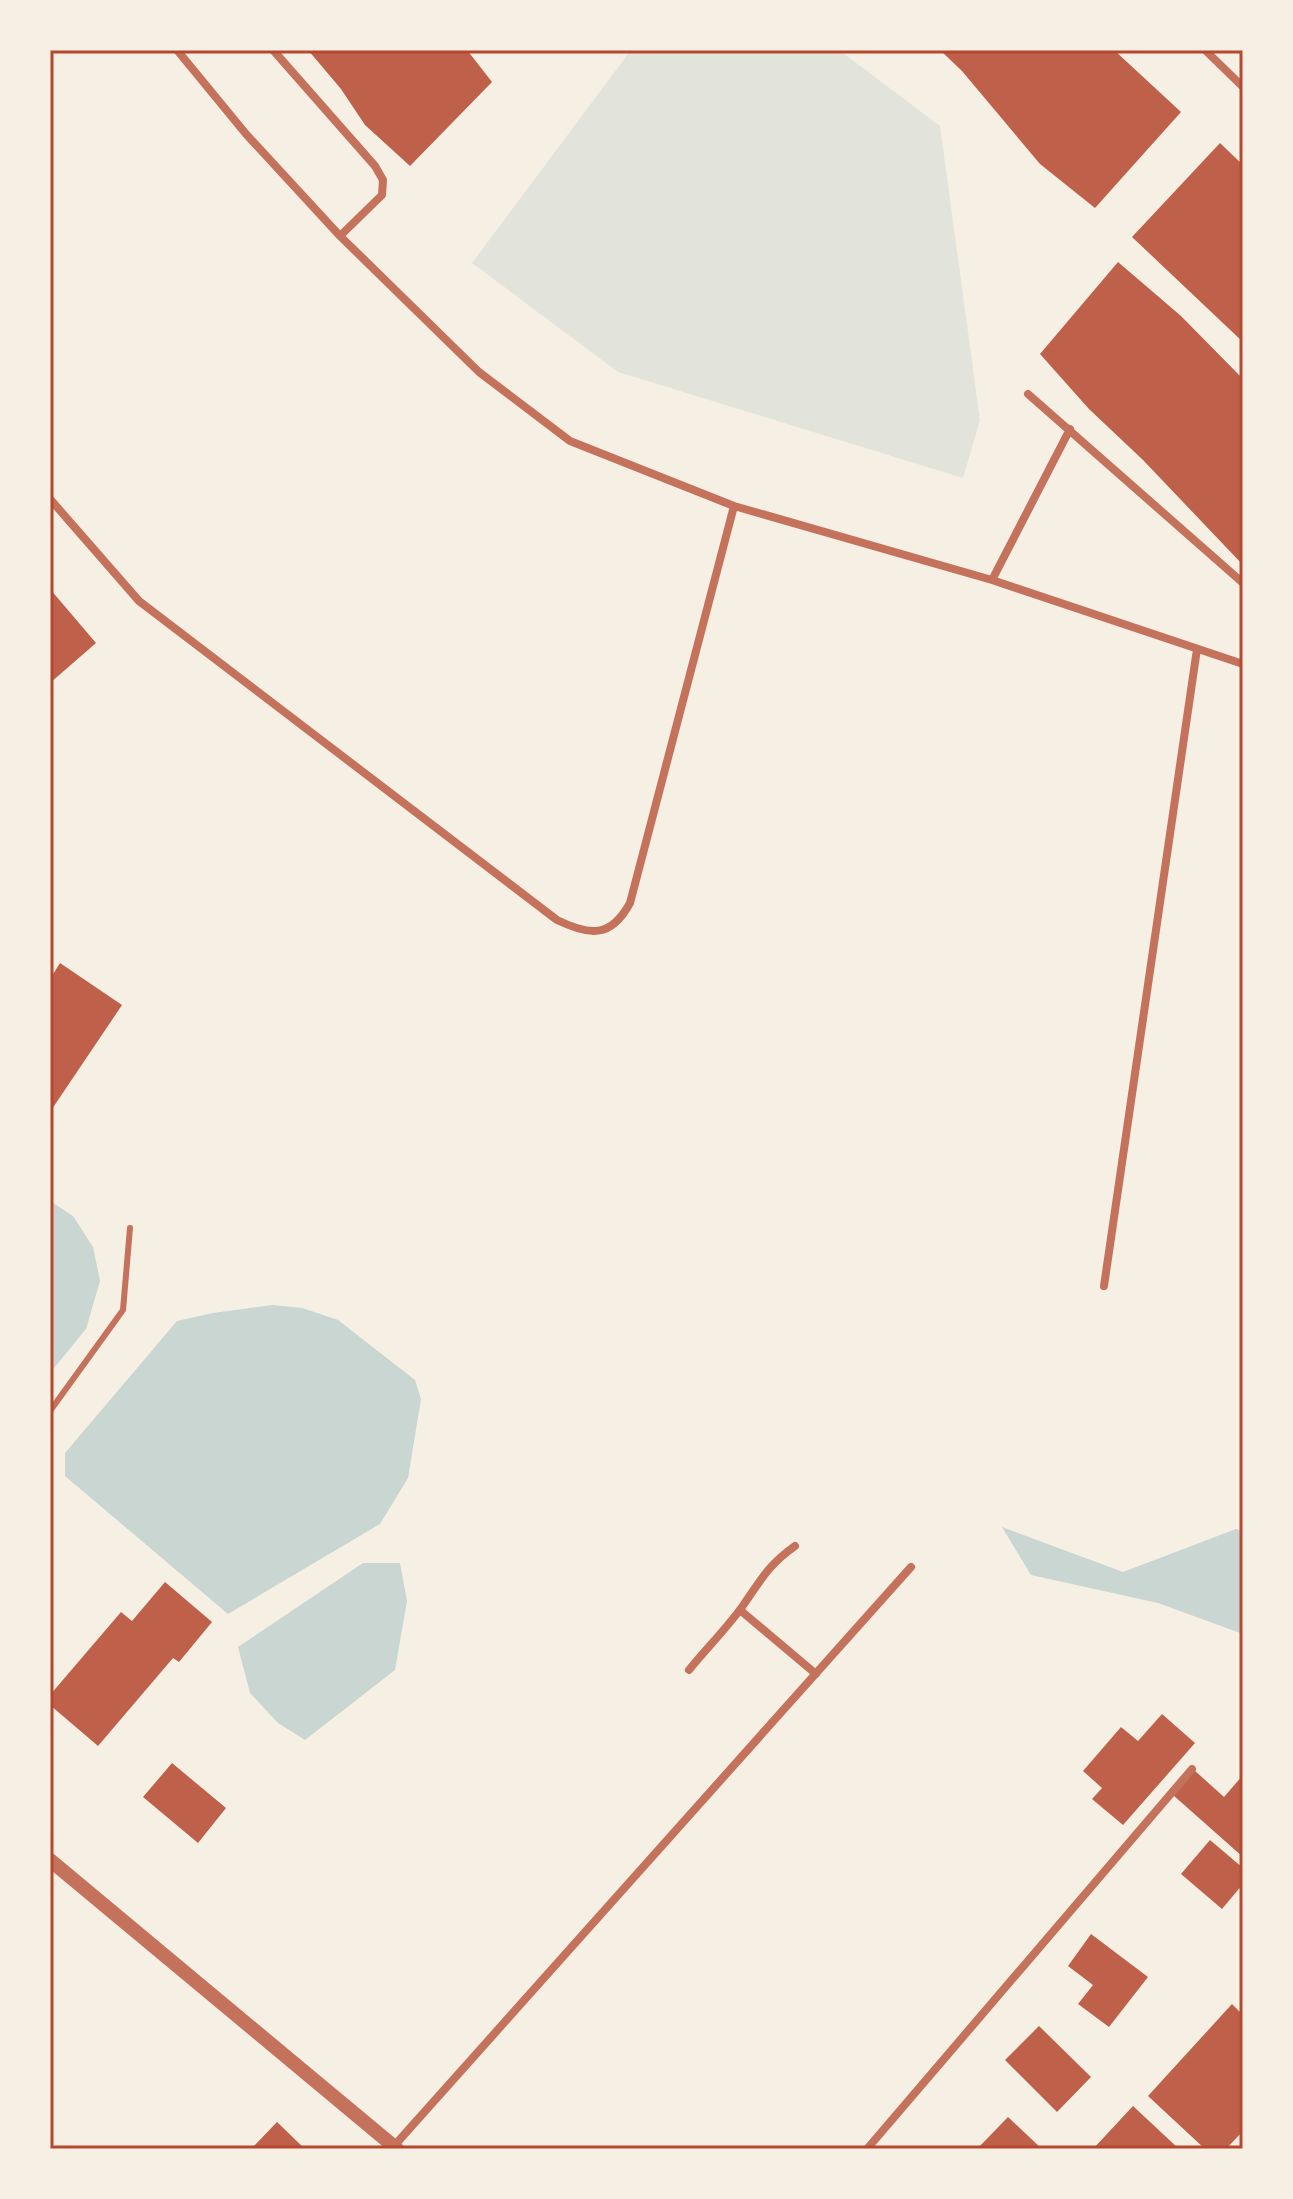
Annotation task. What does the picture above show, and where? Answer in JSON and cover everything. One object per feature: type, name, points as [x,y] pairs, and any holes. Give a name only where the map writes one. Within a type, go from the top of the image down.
[{"type":"street","points":[[177,50],[246,134],[340,236],[479,372],[570,441],[734,506],[992,580],[1243,664]]},
{"type":"street","points":[[273,50],[375,166],[383,180],[382,195],[340,236]]},
{"type":"street","points":[[1205,50],[1243,87]]},
{"type":"street","points":[[1028,394],[1243,583]]},
{"type":"street","points":[[992,580],[1070,429]]},
{"type":"street","points":[[50,499],[139,601],[557,920],[578,931],[597,932],[616,924],[630,903],[734,506]]},
{"type":"street","points":[[1104,1286],[1197,649]]},
{"type":"street","points":[[689,1670],[740,1610],[762,1575],[795,1546]]},
{"type":"street","points":[[50,1860],[395,2148],[911,1567]]},
{"type":"street","points":[[740,1610],[816,1674]]},
{"type":"street","points":[[867,2149],[1192,1769]]},
{"type":"lane","points":[[50,1411],[123,1310],[130,1228]]},
{"type":"shaded area","points":[[631,50],[839,50],[940,126],[980,420],[963,478],[618,372],[472,263]]},
{"type":"shaded area","points":[[50,1201],[73,1216],[93,1247],[100,1281],[86,1329],[50,1373]]},
{"type":"shaded area","points":[[273,1305],[302,1308],[338,1320],[415,1380],[421,1399],[408,1478],[380,1524],[228,1614],[65,1476],[65,1453],[177,1321]]},
{"type":"shaded area","points":[[1002,1527],[1123,1572],[1236,1529],[1243,1531],[1243,1634],[1158,1603],[1031,1575]]},
{"type":"shaded area","points":[[363,1563],[400,1563],[407,1601],[395,1670],[305,1740],[278,1723],[250,1693],[238,1647]]},
{"type":"building","points":[[308,50],[467,50],[492,82],[410,166],[365,125],[341,89]]},
{"type":"building","points":[[940,50],[1114,50],[1181,112],[1095,208],[1040,164],[962,71]]},
{"type":"building","points":[[1220,143],[1243,165],[1243,342],[1132,237]]},
{"type":"building","points":[[1118,262],[1181,316],[1243,379],[1243,565],[1143,460],[1089,409],[1040,354]]},
{"type":"building","points":[[50,589],[96,643],[50,683]]},
{"type":"building","points":[[60,963],[122,1005],[50,1112],[50,979]]},
{"type":"building","points":[[165,1582],[212,1622],[179,1662],[173,1658],[98,1746],[50,1705],[50,1695],[121,1612],[132,1621]]},
{"type":"building","points":[[1162,1714],[1195,1743],[1123,1825],[1092,1799],[1102,1788],[1083,1771],[1121,1727],[1138,1741]]},
{"type":"building","points":[[172,1763],[226,1808],[198,1843],[143,1797]]},
{"type":"building","points":[[1194,1770],[1224,1797],[1243,1775],[1243,1857],[1173,1795]]},
{"type":"building","points":[[1210,1840],[1243,1868],[1243,1884],[1222,1909],[1181,1874]]},
{"type":"building","points":[[1091,1934],[1148,1977],[1109,2027],[1078,2004],[1093,1985],[1068,1966]]},
{"type":"building","points":[[1232,2004],[1243,2015],[1243,2131],[1226,2149],[1205,2149],[1148,2096]]},
{"type":"building","points":[[1039,2026],[1091,2077],[1057,2112],[1005,2060]]},
{"type":"building","points":[[1133,2106],[1179,2149],[1093,2149]]},
{"type":"building","points":[[1008,2117],[1042,2149],[977,2149]]},
{"type":"building","points":[[277,2122],[305,2149],[251,2149]]}]
